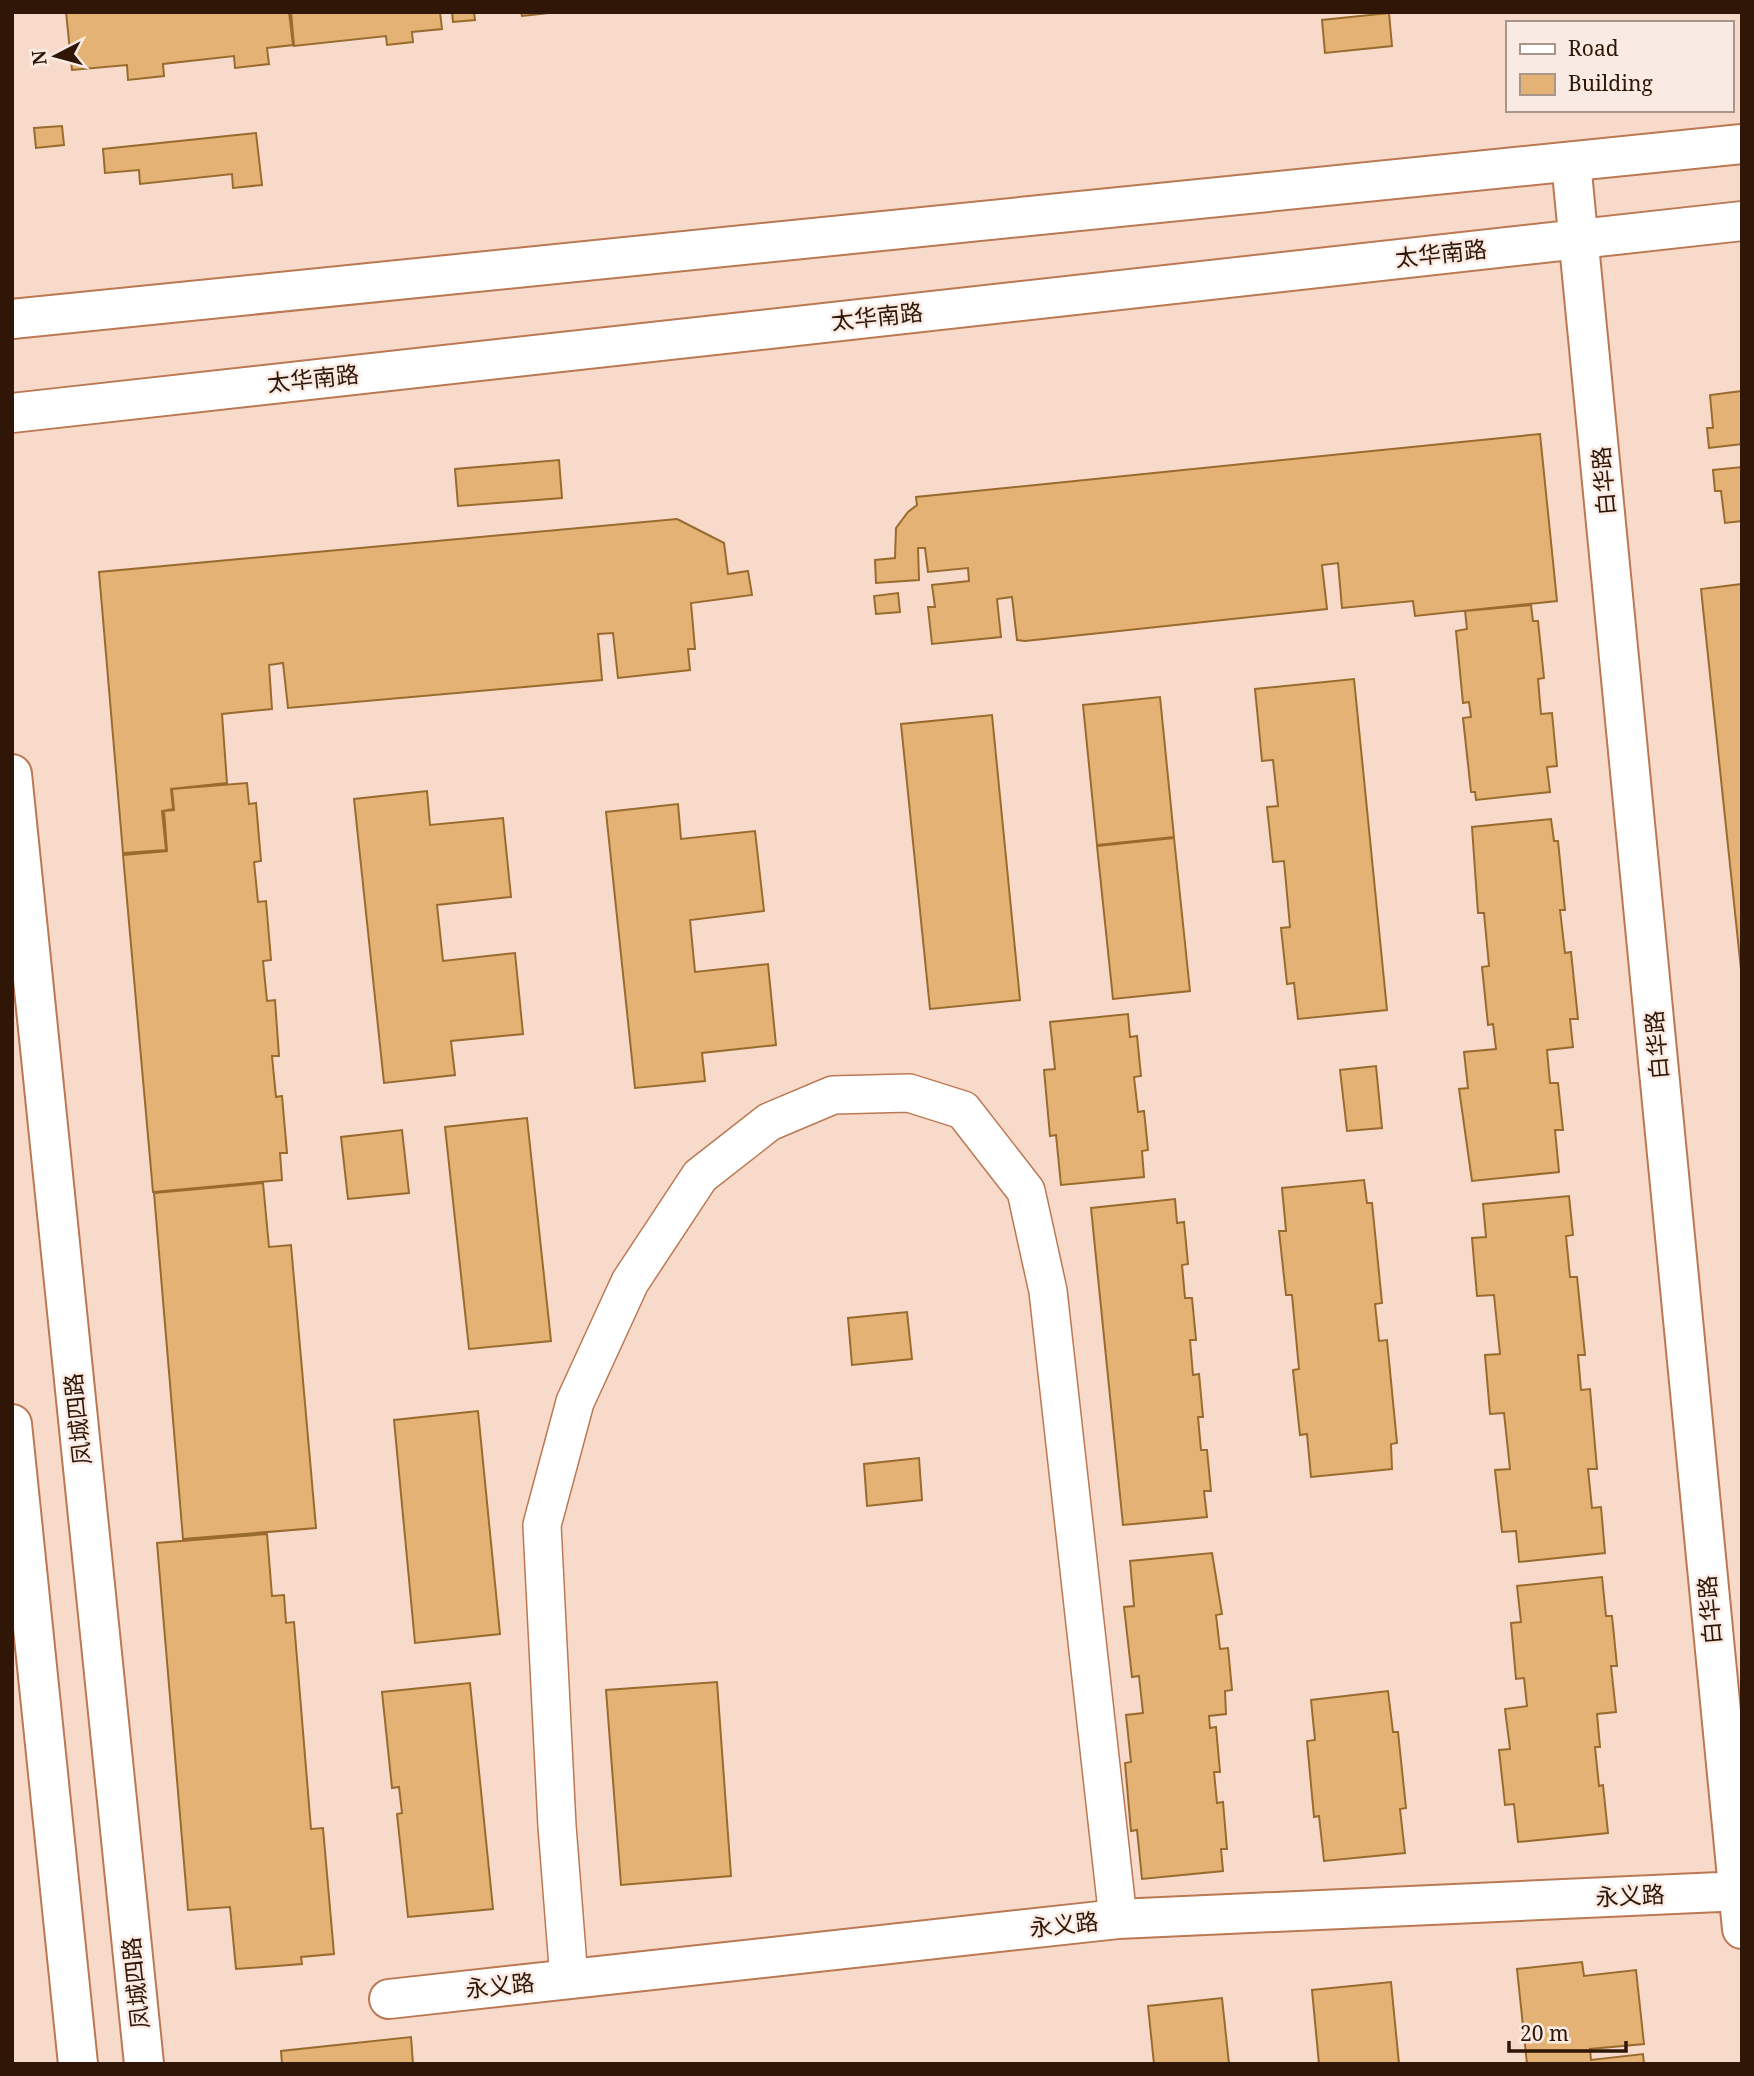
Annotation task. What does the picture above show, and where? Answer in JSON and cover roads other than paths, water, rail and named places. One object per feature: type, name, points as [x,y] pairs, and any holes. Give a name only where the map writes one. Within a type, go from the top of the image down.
[{"type":"street","points":[[12,319],[1742,144]]},
{"type":"street","name":"白华路","points":[[1571,162],[1581,239],[1742,1929]]},
{"type":"street","name":"太华南路","points":[[12,413],[1742,221]]},
{"type":"street","name":"凤城四路","points":[[12,774],[144,2064]]},
{"type":"street","points":[[569,1979],[557,1826],[542,1525],[576,1402],[630,1282],[700,1176],[769,1122],[833,1095],[909,1093],[963,1110],[1026,1191],[1048,1291],[1118,1919]]},
{"type":"street","points":[[12,1424],[78,2064]]},
{"type":"street","name":"永义路","points":[[389,1999],[1118,1919],[1739,1891]]}]
